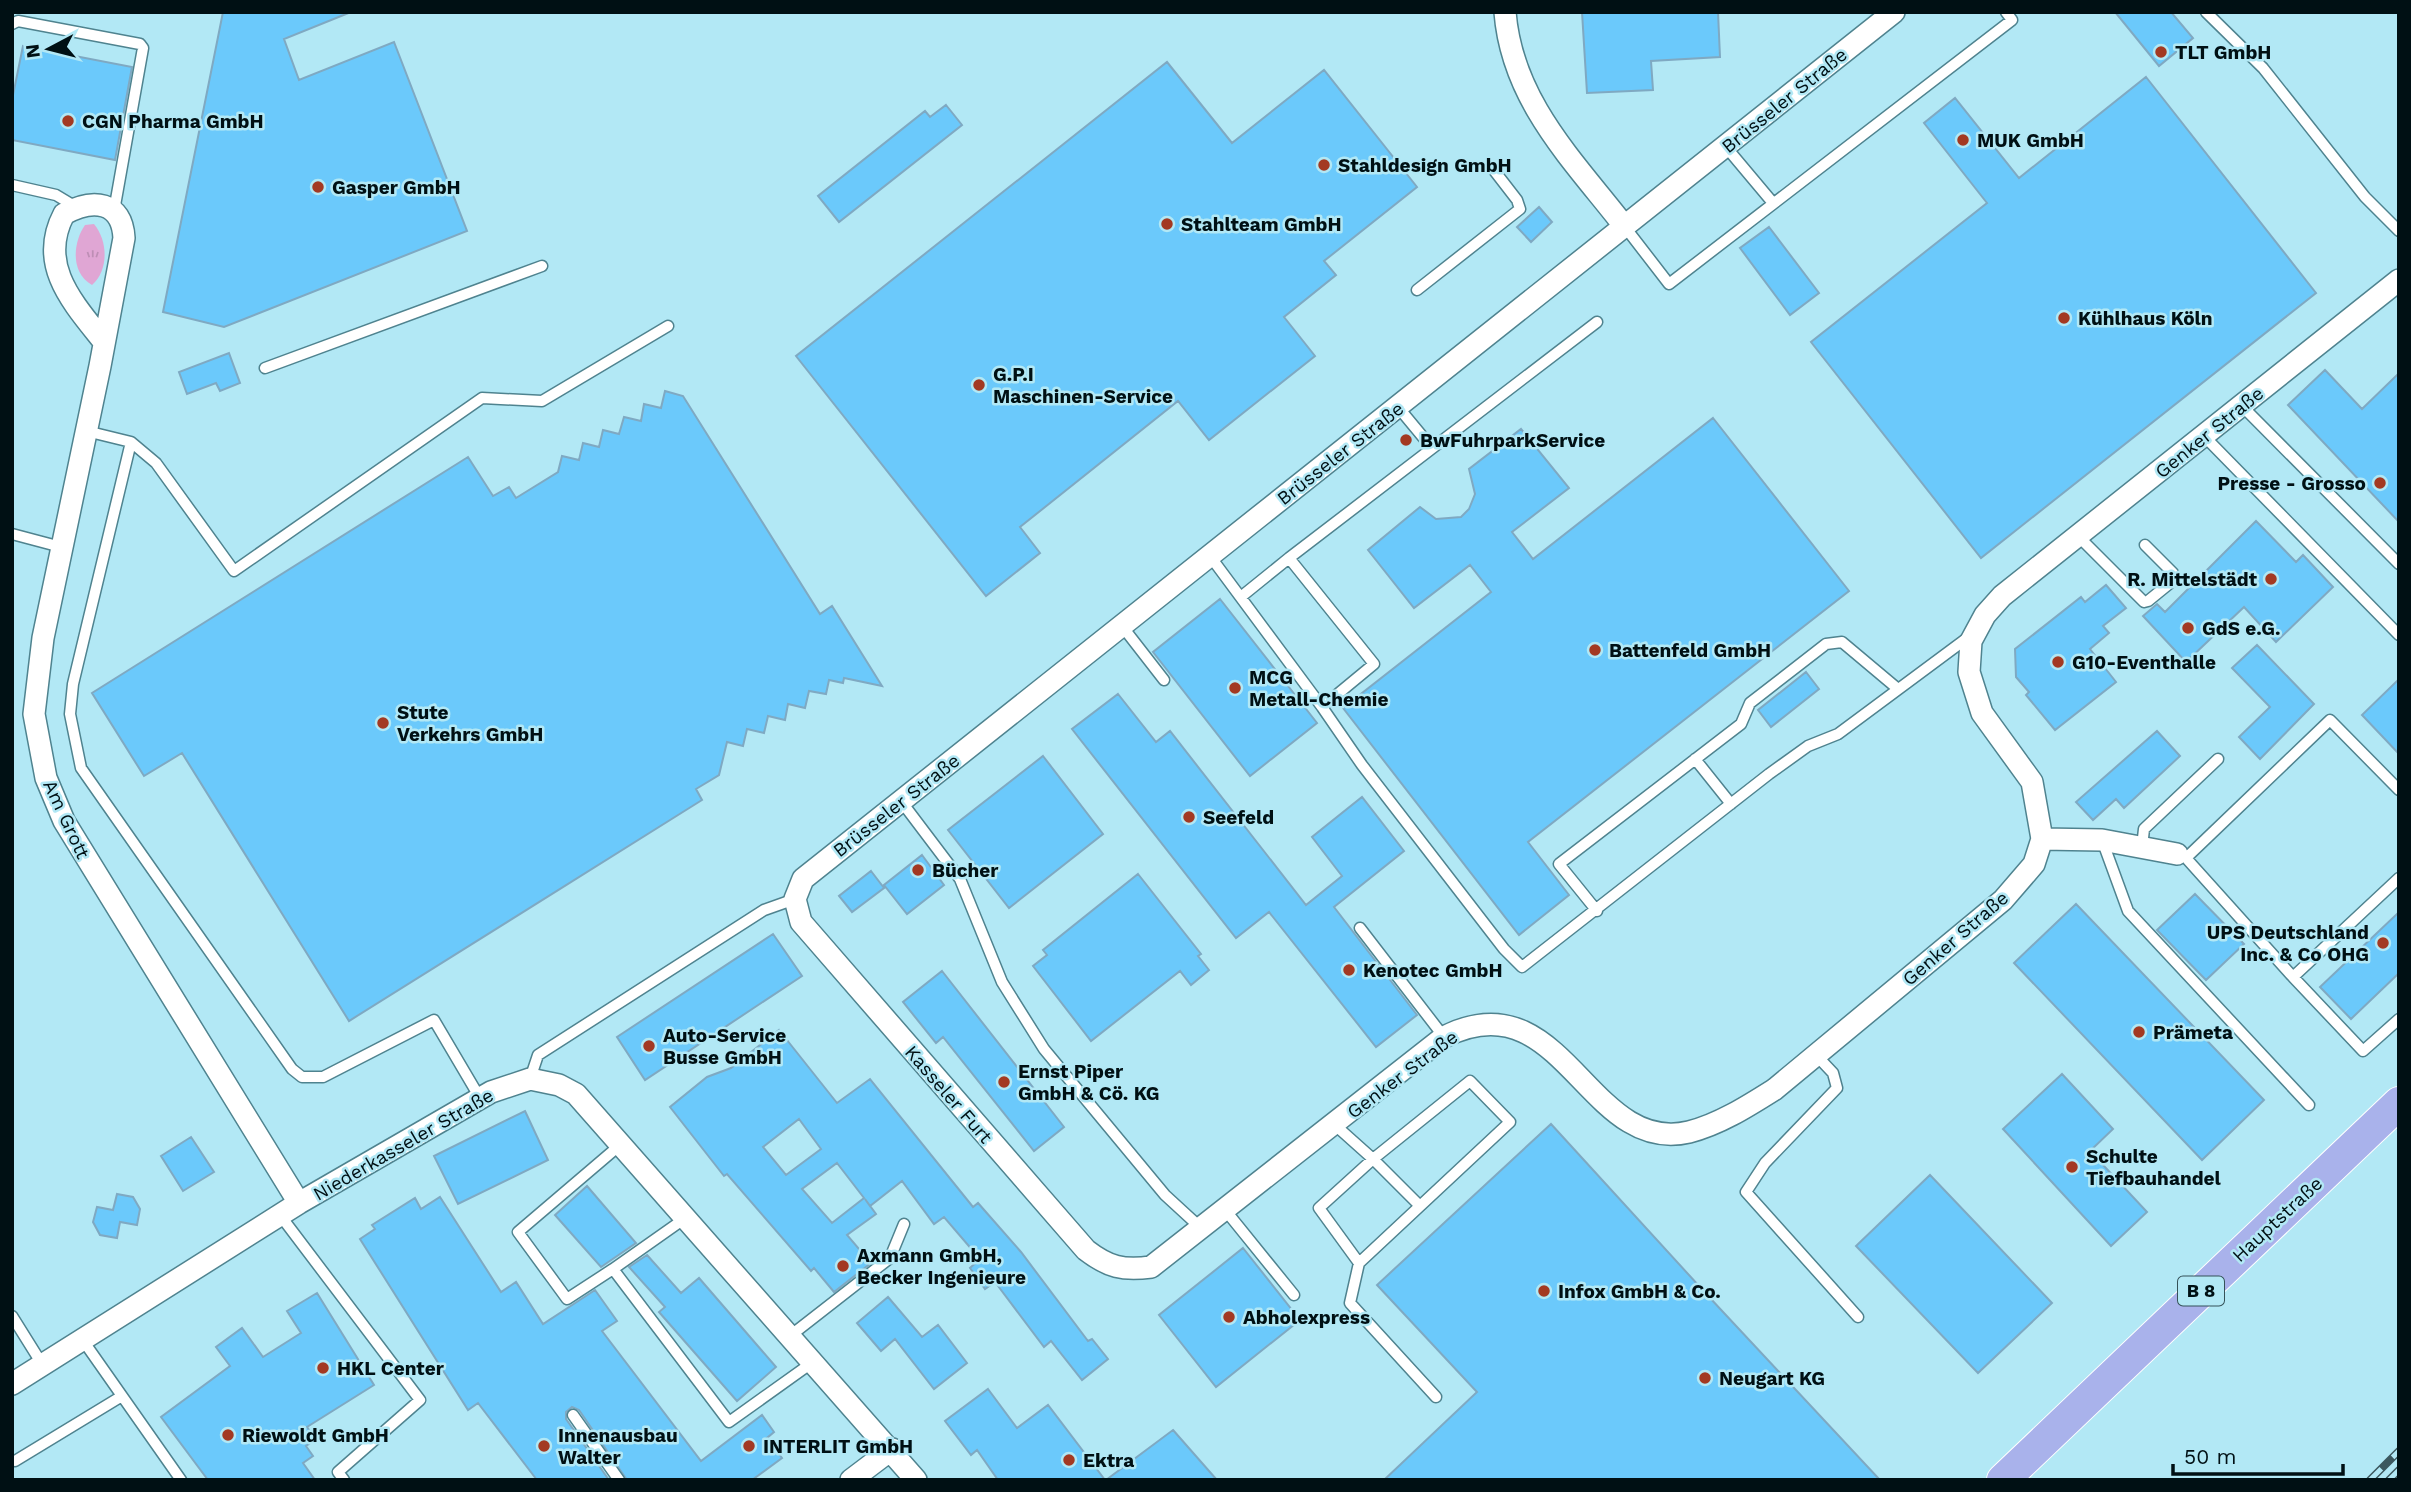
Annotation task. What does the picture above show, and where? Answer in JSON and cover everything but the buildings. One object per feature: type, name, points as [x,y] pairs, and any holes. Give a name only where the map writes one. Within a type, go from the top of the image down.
[{"type":"main road","name":"Hauptstraße","points":[[2003,1480],[2399,1103]]},
{"type":"street","points":[[1504,12],[1512,61],[1534,108],[1625,228]]},
{"type":"street","name":"Brüsseler Straße","points":[[795,899],[803,879],[1894,12]]},
{"type":"street","points":[[104,342],[81,314],[57,272],[52,254],[55,232],[64,214],[76,207],[90,204],[114,211]]},
{"type":"street","name":"Am Grott","points":[[114,211],[123,221],[124,238],[43,638],[34,714],[47,778],[64,821],[290,1209]]},
{"type":"street","name":"Genker Straße","points":[[1123,1270],[1151,1267],[1226,1211],[1444,1037],[1470,1024],[1529,1033],[1565,1062],[1614,1112],[1634,1125],[1663,1132],[1687,1132],[1735,1114],[1775,1089],[2003,900],[2034,864],[2042,839],[2032,782],[1982,713],[1973,693],[1968,660],[1975,632],[1984,615],[2002,596],[2399,281]]},
{"type":"street","points":[[2042,839],[2102,841],[2181,856]]},
{"type":"street","name":"Kasseler Furt","points":[[795,899],[801,922],[1086,1250],[1101,1262],[1123,1270]]},
{"type":"street","points":[[530,1079],[559,1085],[576,1094],[916,1480]]},
{"type":"street","name":"Niederkasseler Straße","points":[[12,1384],[290,1209],[480,1098],[510,1083],[530,1079]]},
{"type":"street","points":[[850,1480],[891,1449]]},
{"type":"lane","points":[[1625,228],[1668,284],[2012,20],[2006,12]]},
{"type":"lane","points":[[2206,12],[2263,68],[2365,197],[2399,231]]},
{"type":"lane","points":[[12,23],[18,21],[140,44],[143,48],[114,211]]},
{"type":"lane","points":[[1726,147],[1773,203]]},
{"type":"lane","points":[[1417,290],[1520,209],[1517,200],[1493,169]]},
{"type":"lane","points":[[12,185],[56,195],[76,207]]},
{"type":"lane","points":[[265,368],[542,266]]},
{"type":"lane","points":[[1242,596],[1597,321]]},
{"type":"lane","points":[[86,431],[131,442],[156,463],[234,571],[482,398],[541,401],[668,326]]},
{"type":"lane","points":[[2242,406],[2399,564]]},
{"type":"lane","points":[[1398,407],[1432,448]]},
{"type":"lane","points":[[2204,436],[2399,635]]},
{"type":"lane","points":[[131,442],[73,684],[70,714],[81,768],[292,1069],[302,1077],[323,1077],[434,1020],[480,1098]]},
{"type":"lane","points":[[12,534],[61,547]]},
{"type":"lane","points":[[2078,536],[2144,601],[2148,601],[2175,579],[2173,573],[2145,545]]},
{"type":"lane","points":[[1210,556],[1420,841],[1504,949],[1522,967],[1808,746],[1838,734],[1975,632]]},
{"type":"lane","points":[[1289,558],[1374,664],[1322,707]]},
{"type":"lane","points":[[1122,625],[1164,680]]},
{"type":"lane","points":[[1597,911],[1559,864],[1741,724],[1750,703],[1826,644],[1842,642],[1898,690]]},
{"type":"lane","points":[[2399,790],[2330,720],[2181,856],[2363,1051],[2399,1019]]},
{"type":"lane","points":[[2141,847],[2144,829],[2218,759]]},
{"type":"lane","points":[[1695,760],[1731,804]]},
{"type":"lane","points":[[901,801],[960,879],[1002,982],[1044,1049],[1164,1195],[1202,1229]]},
{"type":"lane","points":[[2102,841],[2128,911],[2309,1105]]},
{"type":"lane","points":[[2293,977],[2399,878]]},
{"type":"lane","points":[[530,1079],[538,1055],[764,910],[795,899]]},
{"type":"lane","points":[[1360,928],[1444,1037]]},
{"type":"lane","points":[[1816,1055],[1833,1073],[1837,1088],[1765,1163],[1746,1192],[1858,1317]]},
{"type":"lane","points":[[1359,1262],[1319,1208],[1373,1159],[1470,1081],[1510,1122],[1359,1262],[1350,1303],[1436,1396]]},
{"type":"lane","points":[[1335,1125],[1420,1206]]},
{"type":"lane","points":[[620,1145],[518,1232],[567,1299],[684,1219]]},
{"type":"lane","points":[[290,1209],[420,1400],[338,1472],[344,1480]]},
{"type":"lane","points":[[1226,1211],[1294,1295]]},
{"type":"lane","points":[[790,1336],[890,1258],[904,1224]]},
{"type":"lane","points":[[613,1269],[729,1422],[813,1362]]},
{"type":"lane","points":[[12,1316],[42,1364]]},
{"type":"lane","points":[[82,1339],[181,1480]]},
{"type":"lane","points":[[15,1461],[122,1396]]},
{"type":"lane","points":[[573,1415],[620,1480]]},
{"type":"green space","points":[[94,224],[102,239],[105,255],[98,279],[92,285],[80,273],[76,248],[85,225]]},
{"type":"railway","points":[[2370,1480],[2399,1451]]},
{"type":"railway","points":[[2389,1480],[2399,1470]]},
{"type":"place","name":"TLT GmbH","points":[[2161,52]]},
{"type":"place","name":"CGN Pharma GmbH","points":[[68,121]]},
{"type":"place","name":"MUK GmbH","points":[[1963,140]]},
{"type":"place","name":"Stahldesign GmbH","points":[[1324,165]]},
{"type":"place","name":"Gasper GmbH","points":[[318,187]]},
{"type":"place","name":"Stahlteam GmbH","points":[[1167,224]]},
{"type":"place","name":"Kühlhaus Köln","points":[[2064,318]]},
{"type":"place","name":"G.P.I Maschinen-Service","points":[[979,385]]},
{"type":"place","name":"BwFuhrparkService","points":[[1406,440]]},
{"type":"place","name":"Presse - Grosso","points":[[2380,483]]},
{"type":"place","name":"R. Mittelstädt","points":[[2271,579]]},
{"type":"place","name":"GdS e.G.","points":[[2188,628]]},
{"type":"place","name":"Battenfeld GmbH","points":[[1595,650]]},
{"type":"place","name":"G10-Eventhalle","points":[[2058,662]]},
{"type":"place","name":"MCG Metall-Chemie","points":[[1235,688]]},
{"type":"place","name":"Stute Verkehrs GmbH","points":[[383,723]]},
{"type":"place","name":"Seefeld","points":[[1189,817]]},
{"type":"place","name":"Bücher","points":[[918,870]]},
{"type":"place","name":"UPS Deutschland Inc. & Co OHG","points":[[2383,943]]},
{"type":"place","name":"Kenotec GmbH","points":[[1349,970]]},
{"type":"place","name":"Prämeta","points":[[2139,1032]]},
{"type":"place","name":"Auto-Service Busse GmbH","points":[[649,1046]]},
{"type":"place","name":"Ernst Piper GmbH & Cö. KG","points":[[1004,1082]]},
{"type":"place","name":"Schulte Tiefbauhandel","points":[[2072,1167]]},
{"type":"place","name":"Axmann GmbH, Becker Ingenieure","points":[[843,1266]]},
{"type":"place","name":"Infox GmbH & Co.","points":[[1544,1291]]},
{"type":"place","name":"Abholexpress","points":[[1229,1317]]},
{"type":"place","name":"HKL Center","points":[[323,1368]]},
{"type":"place","name":"Neugart KG","points":[[1705,1378]]},
{"type":"place","name":"Riewoldt GmbH","points":[[228,1435]]},
{"type":"place","name":"Innenausbau Walter","points":[[544,1446]]},
{"type":"place","name":"INTERLIT GmbH","points":[[749,1446]]},
{"type":"place","name":"Ektra","points":[[1069,1460]]}]
